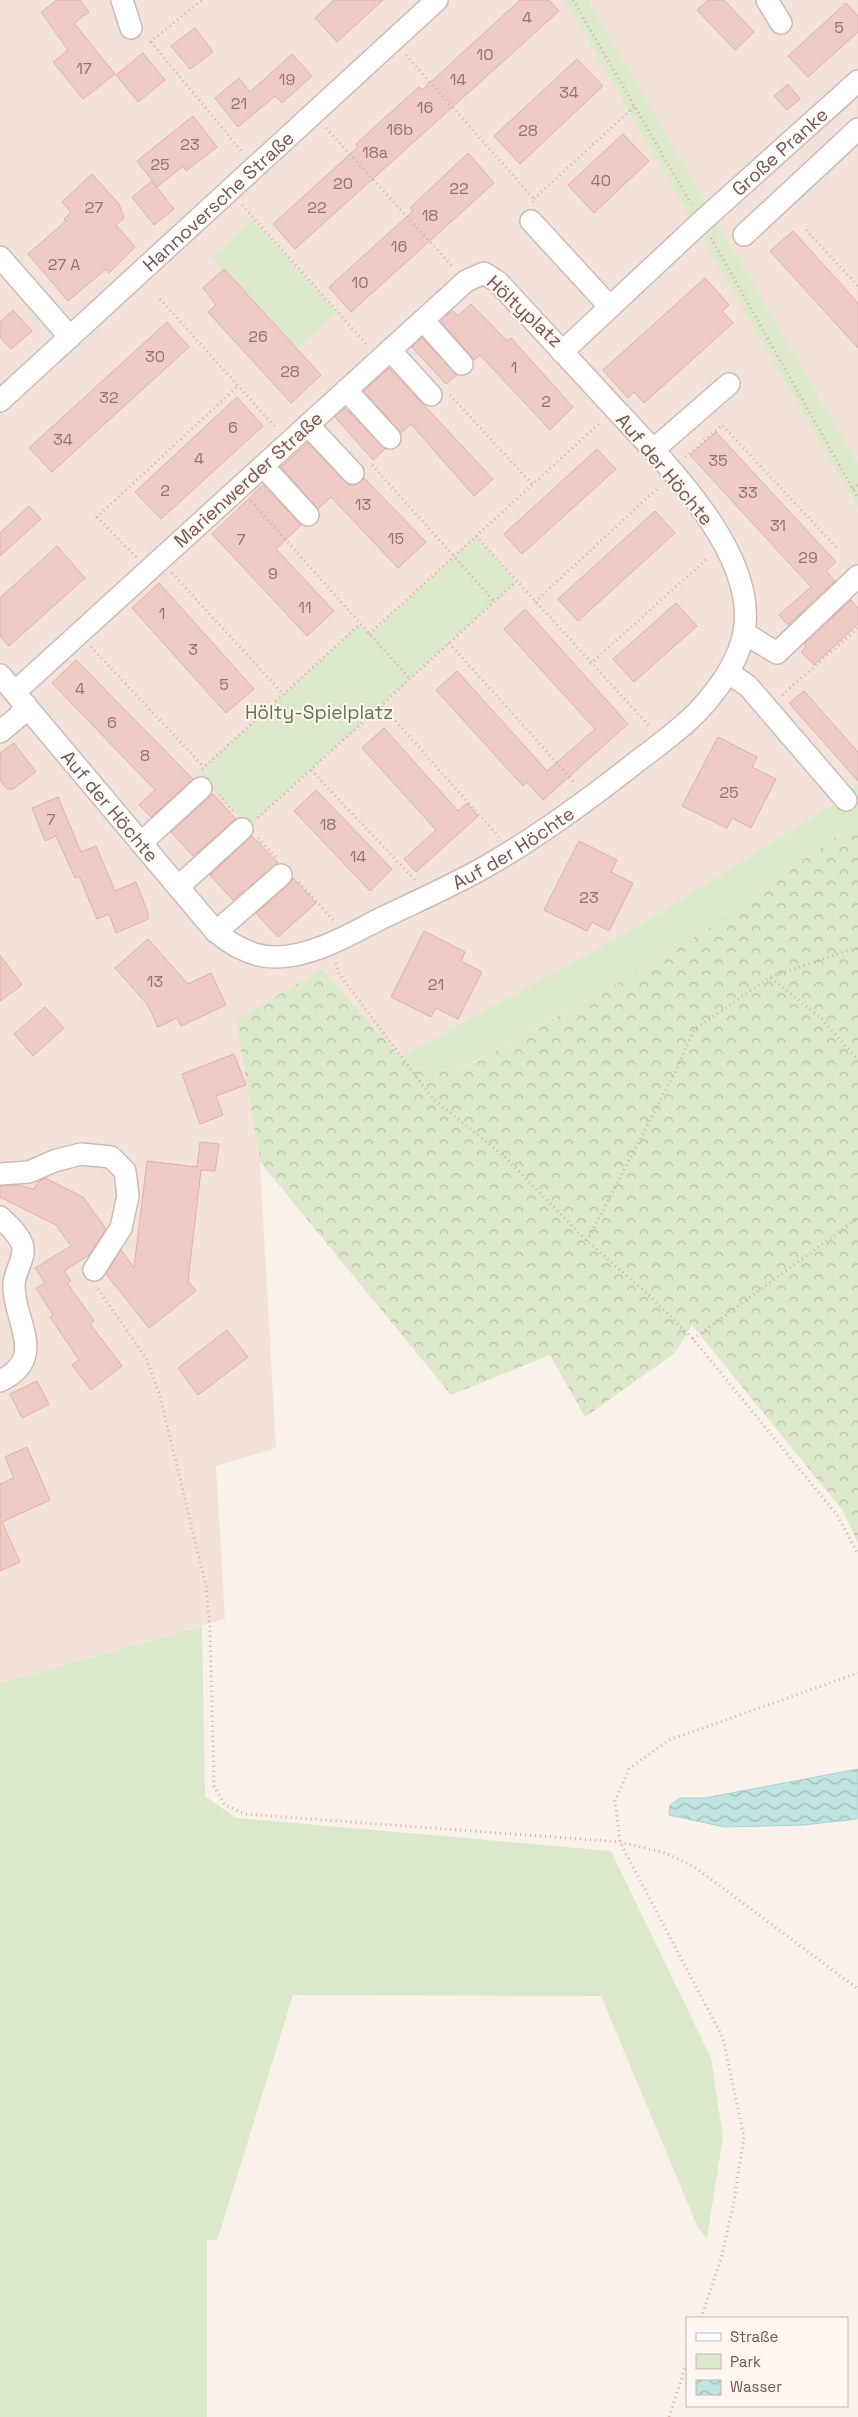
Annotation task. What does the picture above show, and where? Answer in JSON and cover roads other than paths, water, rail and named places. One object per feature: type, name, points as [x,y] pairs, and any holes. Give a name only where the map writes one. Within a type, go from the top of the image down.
[{"type":"street","points":[[122,0],[131,28]]},
{"type":"street","name":"Hannoversche Straße","points":[[0,402],[437,0]]},
{"type":"street","points":[[767,0],[781,23]]},
{"type":"street","name":"Große Pranke","points":[[701,222],[858,81]]},
{"type":"street","points":[[744,235],[858,128]]},
{"type":"street","points":[[531,221],[610,307]]},
{"type":"street","name":"Höltyplatz","points":[[475,277],[498,282],[562,352],[701,222]]},
{"type":"street","points":[[0,257],[70,337]]},
{"type":"street","name":"Marienwerder Straße","points":[[0,732],[18,717],[21,698],[78,634],[423,320],[475,277]]},
{"type":"street","points":[[423,320],[462,364]]},
{"type":"street","name":"Auf der Höchte","points":[[0,675],[216,932],[231,945],[251,954],[275,957],[303,954],[338,940],[485,867],[589,798],[663,741],[700,709],[728,673],[744,633],[745,608],[737,572],[724,544],[703,512],[672,472],[562,352]]},
{"type":"street","points":[[385,355],[439,393]]},
{"type":"street","points":[[653,450],[729,384]]},
{"type":"street","points":[[346,390],[390,438]]},
{"type":"street","points":[[308,425],[361,467]]},
{"type":"street","points":[[263,466],[308,515]]},
{"type":"street","points":[[744,633],[777,652],[858,576]]},
{"type":"street","points":[[728,673],[748,686],[846,800]]},
{"type":"street","points":[[141,843],[201,788]]},
{"type":"street","points":[[178,887],[245,828]]},
{"type":"street","points":[[216,932],[285,871]]},
{"type":"street","points":[[0,1174],[29,1172],[54,1161],[80,1154],[111,1157],[126,1171],[128,1196],[122,1228],[94,1270]]},
{"type":"street","points":[[0,1217],[19,1237],[23,1246],[23,1256],[14,1284],[15,1303],[25,1328],[27,1341],[25,1358],[15,1370],[0,1381]]},
{"type":"water","points":[[858,1769],[857,1819],[803,1825],[725,1827],[669,1815],[670,1805],[680,1798],[705,1798]]},
{"type":"park label","name":"Hölty-Spielplatz","points":[[319,712]]}]
